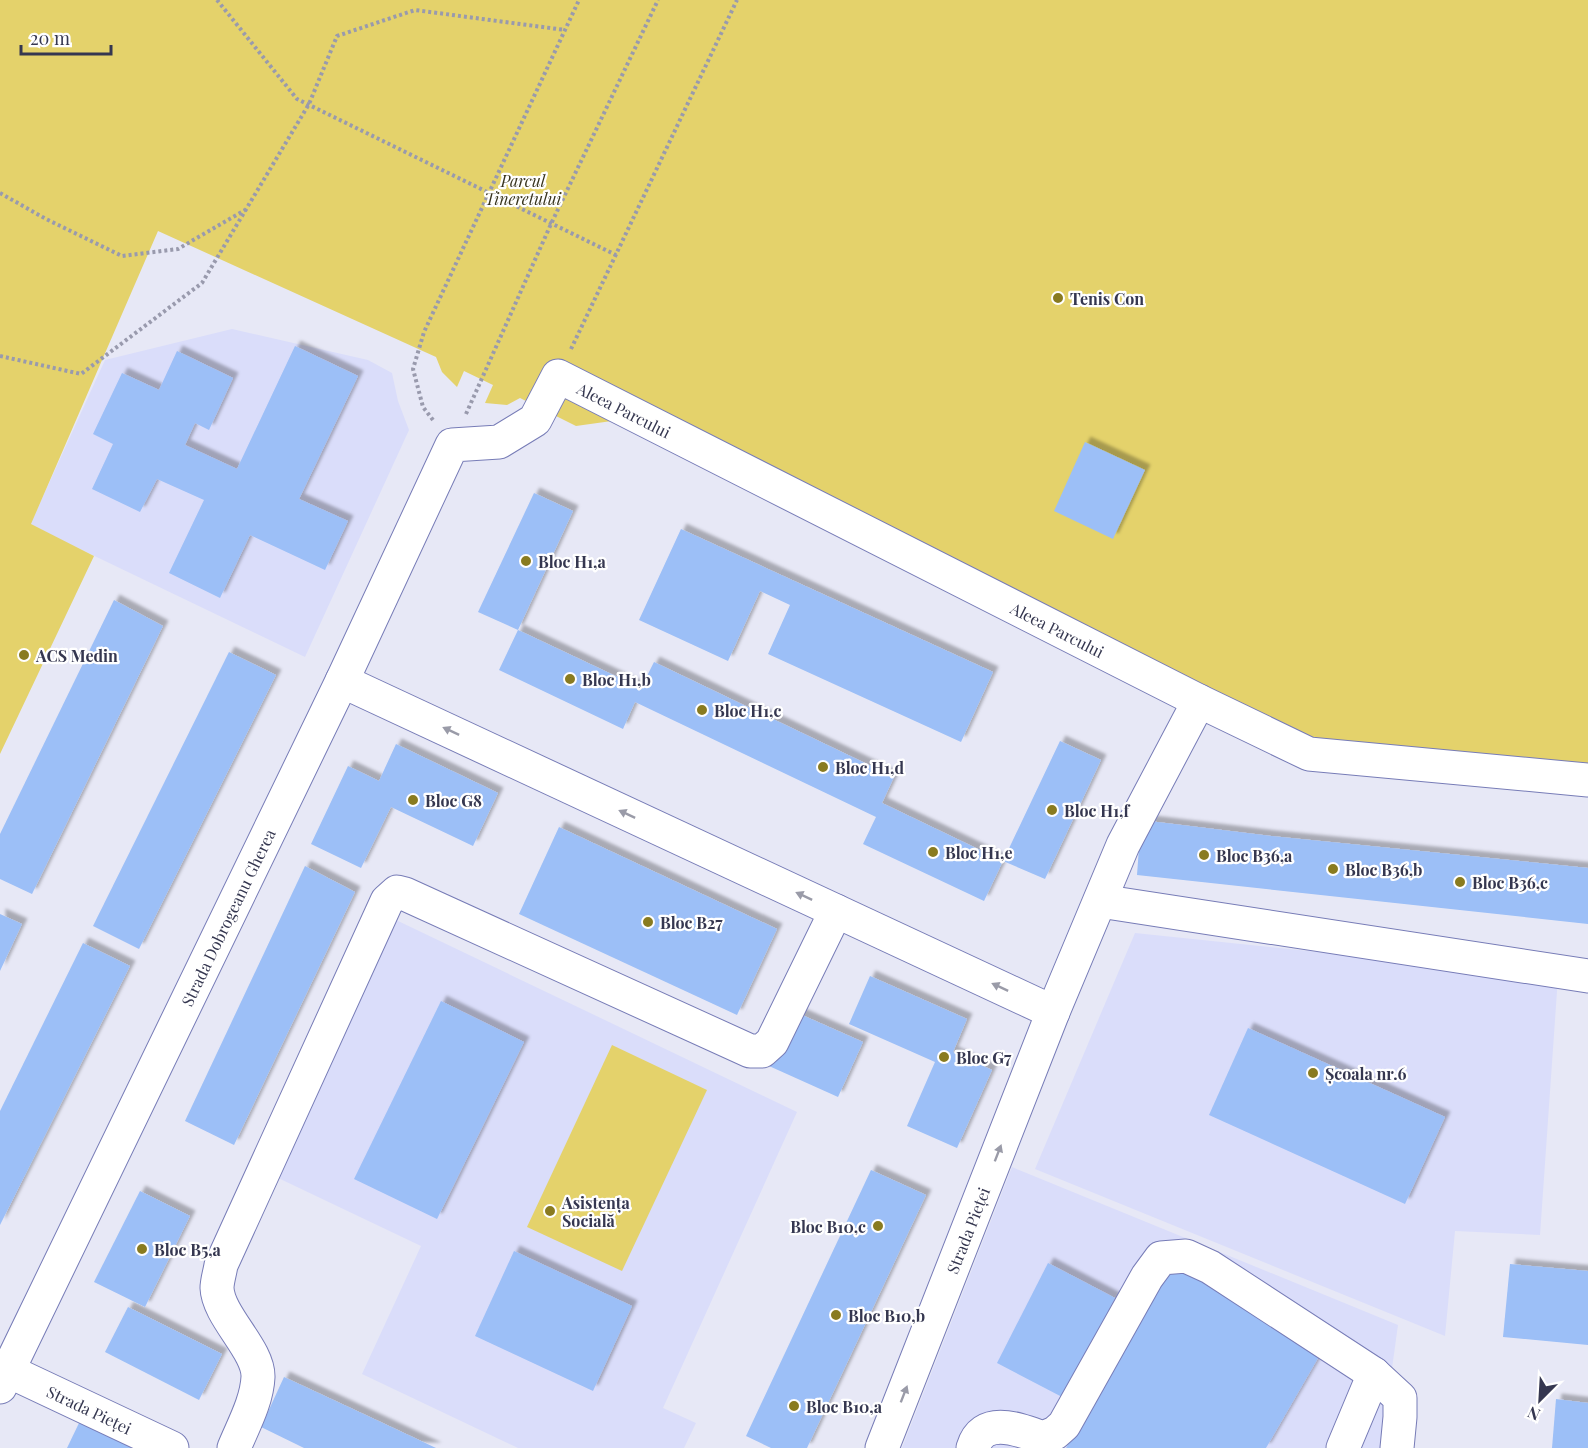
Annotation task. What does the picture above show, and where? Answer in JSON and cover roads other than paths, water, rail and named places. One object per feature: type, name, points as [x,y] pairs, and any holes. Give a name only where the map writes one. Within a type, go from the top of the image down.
[{"type":"street","name":"Strada Dobrogeanu Gherea","points":[[3,1375],[342,681],[452,445],[499,442],[535,420],[558,376]]},
{"type":"street","name":"Aleea Parcului","points":[[558,376],[1199,701],[1309,754],[1588,780]]},
{"type":"street","points":[[342,681],[1053,1012]]},
{"type":"street","name":"Strada Pieței","points":[[882,1448],[1053,1012],[1123,845],[1199,701]]},
{"type":"street","points":[[234,1448],[253,1402],[258,1376],[254,1359],[226,1313],[217,1290],[221,1265],[387,901],[397,892],[750,1051],[762,1051],[772,1042],[836,911]]},
{"type":"street","points":[[1100,901],[1588,976]]},
{"type":"street","points":[[973,1448],[976,1440],[988,1428],[1005,1426],[1043,1438],[1055,1433],[1064,1425],[1147,1277],[1161,1258],[1186,1256],[1210,1267],[1374,1374],[1400,1398],[1401,1417],[1397,1448]]},
{"type":"street","points":[[1343,1448],[1374,1374]]},
{"type":"street","name":"Strada Pieței","points":[[3,1375],[172,1448]]},
{"type":"place","name":"Tenis Con","points":[[1058,298]]},
{"type":"place","name":"Bloc H1,a","points":[[526,561]]},
{"type":"place","name":"ACS Medin","points":[[24,655]]},
{"type":"place","name":"Bloc H1,b","points":[[570,679]]},
{"type":"place","name":"Bloc H1,c","points":[[702,710]]},
{"type":"place","name":"Bloc H1,d","points":[[823,767]]},
{"type":"place","name":"Bloc G8","points":[[413,800]]},
{"type":"place","name":"Bloc H1,f","points":[[1052,810]]},
{"type":"place","name":"Bloc H1,e","points":[[933,852]]},
{"type":"place","name":"Bloc B36,a","points":[[1204,855]]},
{"type":"place","name":"Bloc B36,b","points":[[1333,869]]},
{"type":"place","name":"Bloc B36,c","points":[[1460,882]]},
{"type":"place","name":"Bloc B27","points":[[648,922]]},
{"type":"place","name":"Bloc G7","points":[[944,1057]]},
{"type":"place","name":"Școala nr.6","points":[[1313,1073]]},
{"type":"place","name":"Asistența Socială","points":[[550,1211]]},
{"type":"place","name":"Bloc B10,c","points":[[878,1226]]},
{"type":"place","name":"Bloc B5,a","points":[[142,1249]]},
{"type":"place","name":"Bloc B10,b","points":[[836,1315]]},
{"type":"place","name":"Bloc B10,a","points":[[794,1406]]},
{"type":"park label","name":"Parcul Tineretului","points":[[523,189]]}]
